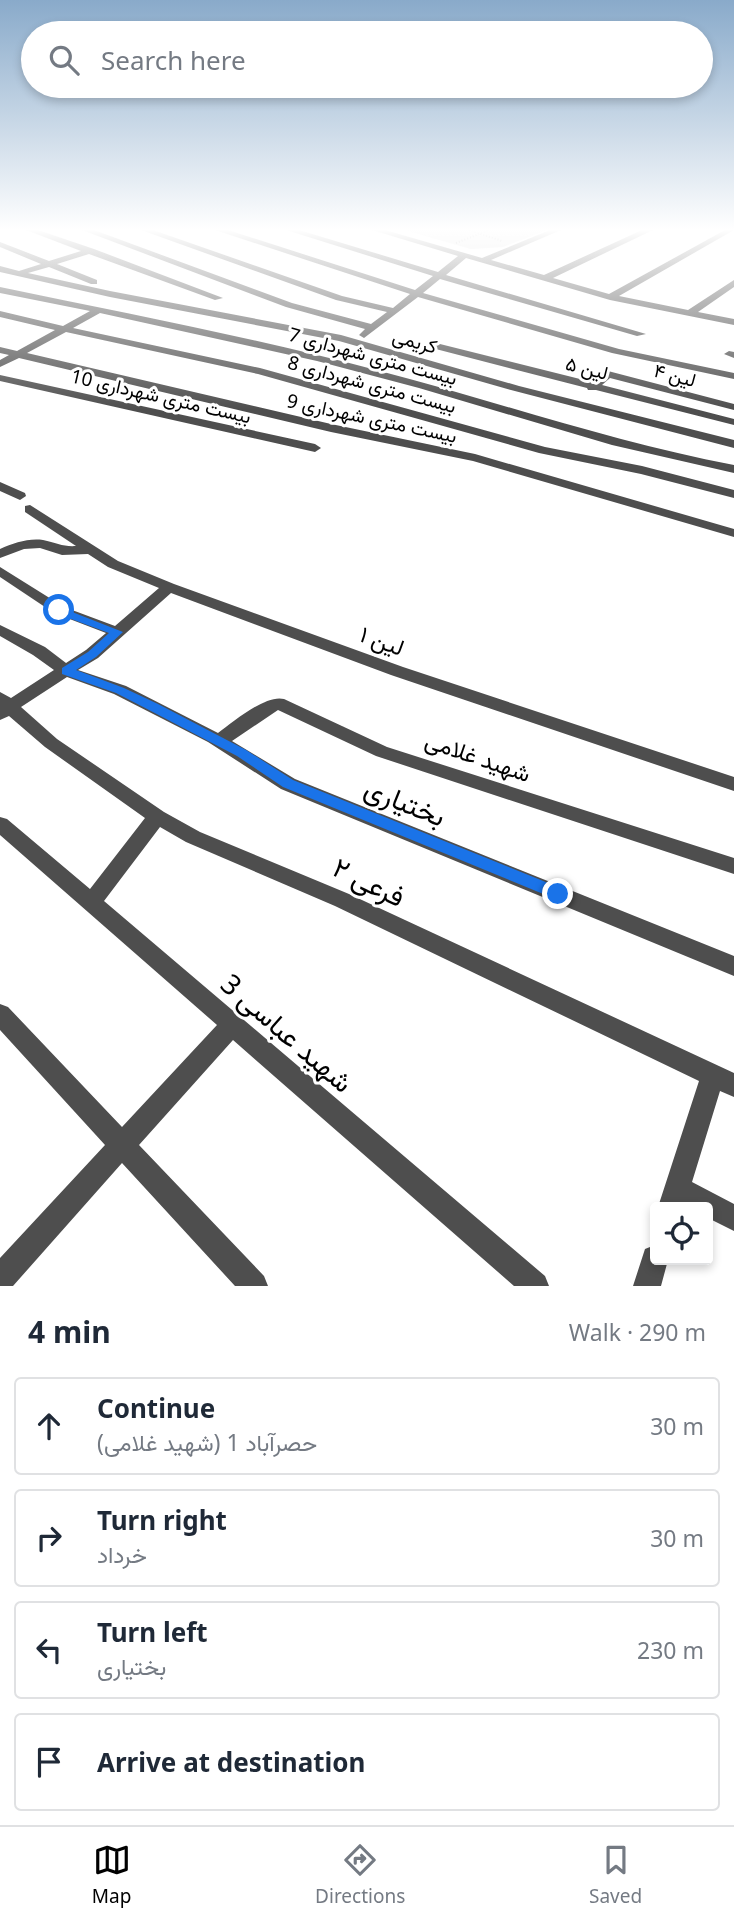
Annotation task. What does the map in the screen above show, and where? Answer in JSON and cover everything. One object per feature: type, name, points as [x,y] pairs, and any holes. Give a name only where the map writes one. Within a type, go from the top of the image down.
[{"type":"street","name":"بیست متری شهرداری 7","points":[[0,290],[274,348],[421,386],[631,448],[734,469]]},
{"type":"street","name":"کریمی","points":[[94,290],[256,320],[355,342],[525,391],[734,444]]},
{"type":"street","points":[[109,290],[125,297]]},
{"type":"street","points":[[196,290],[218,298]]},
{"type":"street","points":[[249,290],[289,305],[373,328]]},
{"type":"street","points":[[317,290],[395,311]]},
{"type":"street","points":[[404,290],[609,349],[734,376]]},
{"type":"street","points":[[355,342],[421,290]]},
{"type":"street","points":[[488,290],[641,334]]},
{"type":"street","points":[[584,290],[734,322]]},
{"type":"street","points":[[610,297],[623,290]]},
{"type":"street","points":[[690,313],[724,290]]},
{"type":"street","points":[[0,364],[125,297]]},
{"type":"street","name":"بیست متری شهرداری 8","points":[[0,314],[260,371],[543,450],[642,470],[734,494]]},
{"type":"street","name":"لین ۵","points":[[432,345],[592,388],[734,422]]},
{"type":"street","name":"بیست متری شهرداری 9","points":[[0,350],[331,428],[475,458],[734,533]]},
{"type":"street","points":[[355,369],[384,350]]},
{"type":"street","name":"لین ۴","points":[[592,388],[608,374],[734,407]]},
{"type":"street","name":"بیست متری شهرداری 10","points":[[0,378],[315,448]]},
{"type":"street","name":"لین ۱","points":[[0,485],[114,564],[169,587],[369,661],[734,784]]},
{"type":"street","points":[[0,554],[22,545],[41,544],[62,551],[93,549]]},
{"type":"street","points":[[0,571],[59,610],[117,632]]},
{"type":"street","points":[[4,706],[92,654],[169,587]]},
{"type":"street","name":"بختیاری","points":[[0,630],[39,651],[66,671],[120,690],[219,741],[288,783],[345,809],[734,966]]},
{"type":"street","name":"شهید غلامی","points":[[219,741],[260,712],[278,704],[382,752],[734,866]]},
{"type":"street","name":"۲ فرعی","points":[[4,706],[51,743],[157,817],[193,836],[306,883],[723,1080]]},
{"type":"street","points":[[91,903],[157,817]]},
{"type":"street","name":"شهید عباسی 3","points":[[0,824],[535,1286]]},
{"type":"street","points":[[0,1014],[254,1286]]},
{"type":"street","points":[[6,1276],[232,1025]]},
{"type":"street","points":[[723,1080],[674,1198],[734,1218]]},
{"type":"street","points":[[647,1286],[653,1265]]},
{"type":"route","points":[[59,610],[117,632],[92,654],[66,671],[120,690],[241,753],[288,783],[345,809],[558,894]]}]
